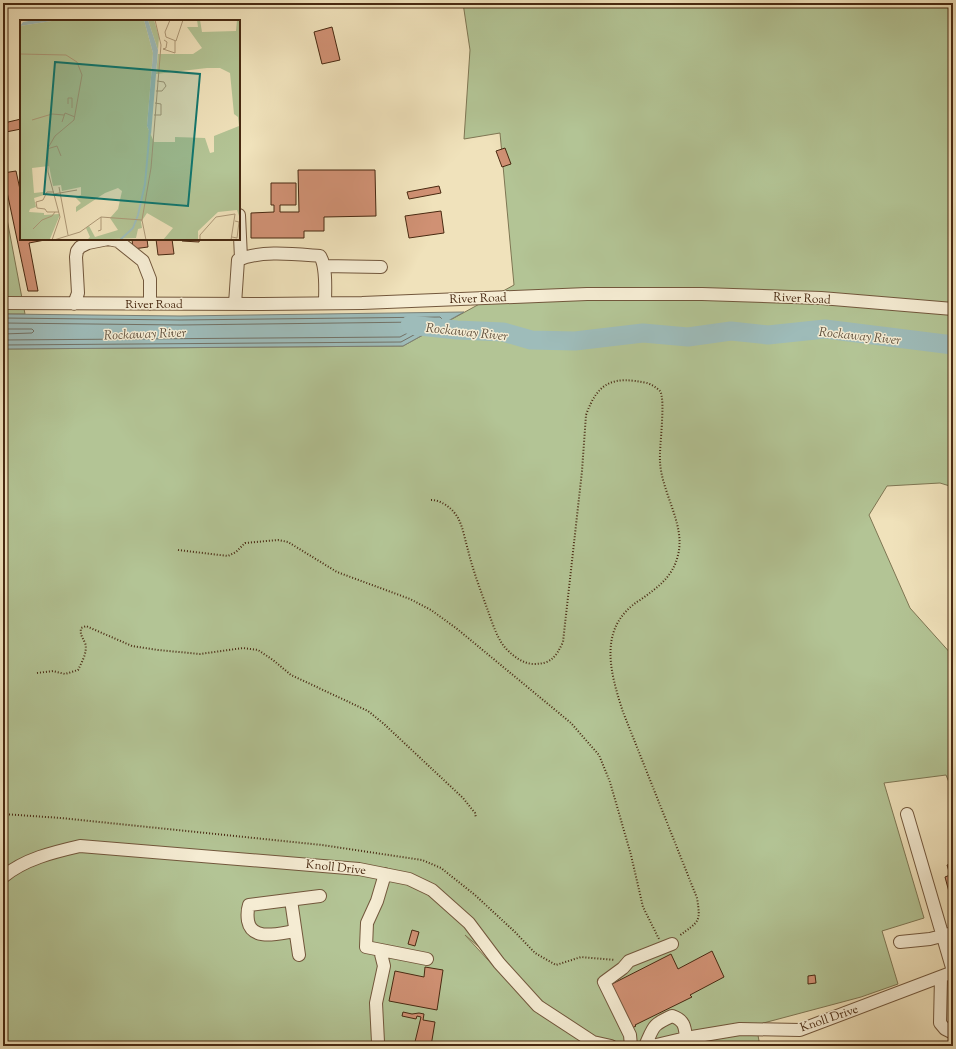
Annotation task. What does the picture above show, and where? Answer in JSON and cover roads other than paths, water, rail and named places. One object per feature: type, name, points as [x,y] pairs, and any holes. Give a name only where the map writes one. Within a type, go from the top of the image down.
[{"type":"street","points":[[240,236],[241,258]]},
{"type":"street","points":[[74,304],[78,293],[77,251],[80,247],[88,243],[103,240]]},
{"type":"street","points":[[113,240],[118,241],[143,261],[150,279],[150,304]]},
{"type":"street","points":[[235,304],[238,260],[248,255],[288,254],[320,256],[324,266],[326,303]]},
{"type":"street","points":[[324,266],[381,267]]},
{"type":"street","name":"River Road","points":[[3,303],[326,303],[587,294],[702,294],[821,298],[953,310]]},
{"type":"street","points":[[907,814],[948,934],[953,972]]},
{"type":"street","name":"Knoll Drive","points":[[3,877],[26,863],[50,854],[80,846],[311,864],[359,869],[408,879],[432,890],[469,923],[498,963],[538,1006],[593,1042],[611,1046]]},
{"type":"street","points":[[385,874],[377,901],[367,923],[366,947],[427,959]]},
{"type":"street","points":[[296,931],[262,935],[253,931],[249,925],[247,912],[249,905],[320,896]]},
{"type":"street","points":[[291,900],[299,955]]},
{"type":"street","points":[[900,942],[930,939],[948,934]]},
{"type":"street","points":[[632,1046],[630,1035],[604,982],[623,968],[629,961],[666,946]]},
{"type":"street","points":[[380,950],[384,966],[376,1003],[378,1042],[380,1046]]},
{"type":"street","name":"Knoll Drive","points":[[652,1046],[686,1038],[740,1029],[800,1030],[953,972]]},
{"type":"street","points":[[941,977],[940,1023],[945,1029],[953,1033]]},
{"type":"street","points":[[645,1046],[654,1026],[658,1022],[672,1016],[679,1018],[685,1027],[686,1038]]},
{"type":"water","name":"Rockaway River","points":[[464,312],[403,346],[3,349],[3,314],[180,316]]},
{"type":"waterway","name":"Rockaway River","points":[[410,325],[457,330],[503,332],[531,340],[575,341],[643,333],[688,337],[731,331],[768,335],[825,329],[953,345]]}]
